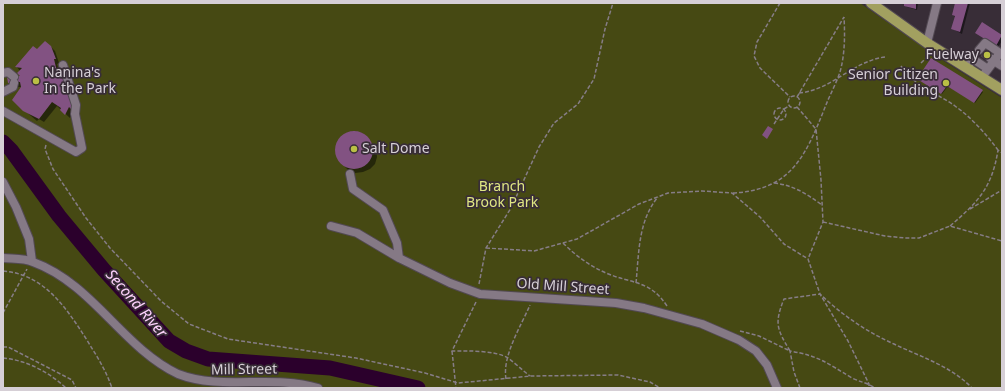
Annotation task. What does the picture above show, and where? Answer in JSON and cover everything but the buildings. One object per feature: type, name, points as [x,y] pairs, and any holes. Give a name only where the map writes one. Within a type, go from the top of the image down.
[{"type":"main road","points":[[871,3],[927,43],[966,68],[985,73],[1002,90]]},
{"type":"street","points":[[927,43],[936,3]]},
{"type":"street","points":[[966,68],[973,59],[981,52],[985,43],[1000,53],[992,60],[985,73],[973,59]]},
{"type":"street","points":[[992,60],[1002,66]]},
{"type":"street","points":[[3,111],[76,152],[82,148],[75,114],[76,106],[63,65]]},
{"type":"street","points":[[3,73],[8,72],[14,80],[13,87],[3,92]]},
{"type":"street","points":[[350,174],[353,189],[383,210],[397,242],[399,258]]},
{"type":"street","points":[[3,182],[16,207],[29,240],[32,261]]},
{"type":"street","name":"Old Mill Street","points":[[332,226],[357,233],[399,258],[450,283],[478,293],[616,303],[644,308],[702,324],[748,345],[762,357],[777,388]]},
{"type":"street","name":"Mill Street","points":[[3,258],[32,261],[56,272],[82,291],[135,343],[155,360],[178,374],[204,384],[261,382],[288,383],[318,388]]},
{"type":"path","points":[[456,388],[452,351],[475,303],[486,248],[511,208],[539,147],[550,129],[554,123],[578,104],[594,79],[605,29],[613,3]]},
{"type":"path","points":[[780,3],[757,42],[754,56],[760,68],[790,97],[797,97]]},
{"type":"path","points":[[486,248],[534,251],[577,239],[640,204],[668,193],[702,190],[732,193],[753,192],[774,183],[789,172],[804,151],[816,129],[840,71],[844,47],[844,17],[797,97]]},
{"type":"path","points":[[920,63],[930,55]]},
{"type":"path","points":[[799,93],[809,92],[826,86],[862,64],[886,57]]},
{"type":"path","points":[[901,66],[907,75],[955,106],[987,136],[1002,153]]},
{"type":"path","points":[[789,106],[787,102],[790,97]]},
{"type":"path","points":[[797,97],[800,102],[797,107]]},
{"type":"path","points":[[774,124],[784,109],[789,106],[794,108],[797,107],[816,129],[823,222],[808,259]]},
{"type":"path","points":[[777,119],[774,115],[775,111],[778,108],[784,109]]},
{"type":"path","points":[[777,119],[782,120],[785,118],[787,114],[784,109]]},
{"type":"path","points":[[47,137],[45,149],[53,169],[86,218],[110,248],[161,301],[188,324],[228,339],[356,358],[425,372],[458,383],[531,376],[618,375],[650,382],[660,388]]},
{"type":"path","points":[[823,222],[885,236],[905,238],[919,238],[950,226],[980,198],[996,168],[998,150]]},
{"type":"path","points":[[774,183],[786,184],[801,190],[822,205]]},
{"type":"path","points":[[967,211],[1002,190]]},
{"type":"path","points":[[732,193],[760,217],[784,244],[808,259],[820,294],[848,341],[869,384],[869,388]]},
{"type":"path","points":[[636,283],[639,241],[651,206],[659,196]]},
{"type":"path","points":[[950,226],[1002,241]]},
{"type":"path","points":[[562,243],[585,262],[607,273],[649,286],[662,298],[674,316]]},
{"type":"path","points":[[3,313],[32,261]]},
{"type":"path","points":[[3,271],[12,272],[40,283],[64,305],[104,366],[112,388]]},
{"type":"path","points":[[800,388],[794,372],[790,351],[778,331],[777,316],[784,299],[820,294],[846,317],[892,344],[940,364],[972,388]]},
{"type":"path","points":[[506,379],[505,368],[507,358],[534,298]]},
{"type":"path","points":[[738,330],[759,336],[790,351],[811,355],[828,362],[854,379],[869,384],[875,388]]},
{"type":"path","points":[[3,347],[8,347],[72,380],[76,388]]},
{"type":"path","points":[[452,351],[476,351],[507,358],[531,376]]},
{"type":"path","points":[[3,358],[15,359],[42,370],[66,388]]},
{"type":"green space","name":"Branch Brook Park","points":[[3,3],[860,3],[939,58],[1002,98],[1002,388],[3,388]]},
{"type":"waterway","name":"Second River","points":[[3,142],[11,150],[59,216],[104,270],[169,341],[186,351],[208,359],[330,368],[418,388]]},
{"type":"tunnel","points":[[983,53],[990,58]]},
{"type":"place","name":"Fuelway","points":[[987,55]]},
{"type":"place","name":"Nanina's In the Park","points":[[36,81]]},
{"type":"place","name":"Senior Citizen Building","points":[[946,83]]},
{"type":"place","name":"Salt Dome","points":[[354,149]]}]
